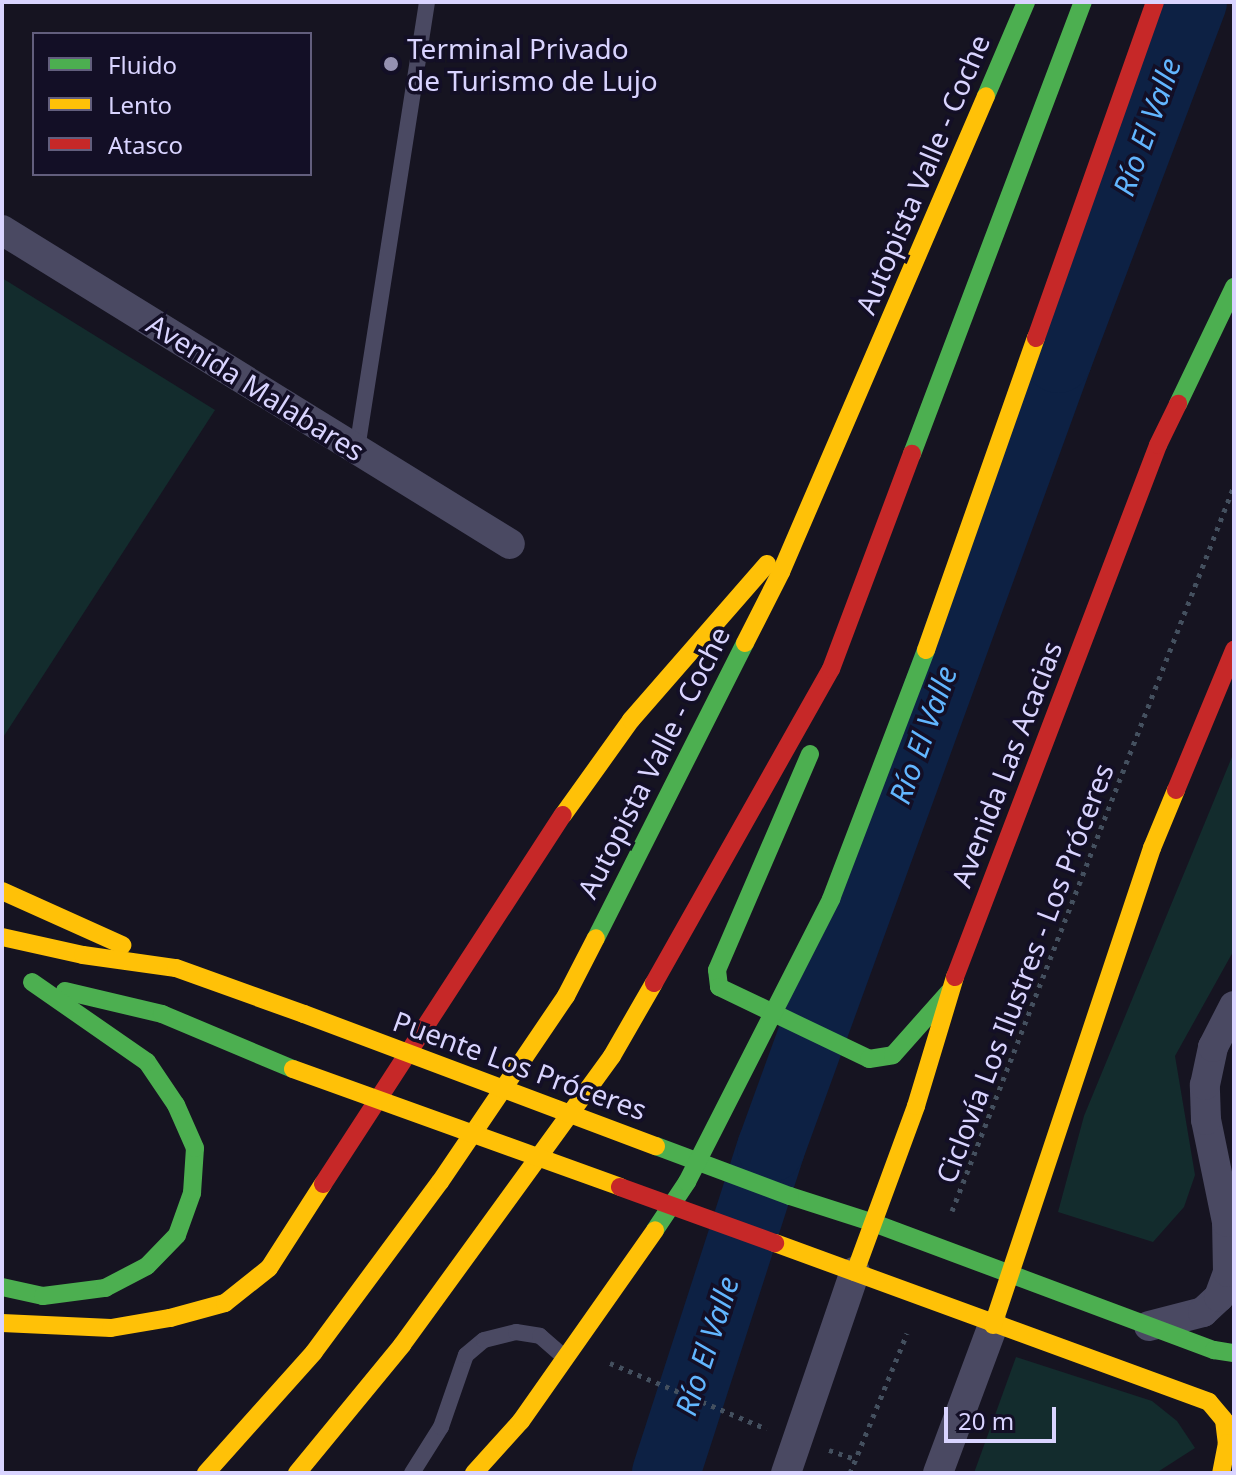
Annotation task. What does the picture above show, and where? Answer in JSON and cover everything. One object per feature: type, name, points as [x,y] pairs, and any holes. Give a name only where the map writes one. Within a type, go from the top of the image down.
[{"type":"main road","name":"Autopista Valle - Coche","points":[[206,1473],[314,1352],[440,1182],[566,996],[802,522],[1026,2]]},
{"type":"main road","points":[[949,992],[893,1055],[869,1059],[726,992],[716,981],[717,970],[813,745],[831,669],[1083,2]]},
{"type":"main road","points":[[474,1473],[530,1409],[609,1299],[687,1182],[831,899],[919,669],[1155,2]]},
{"type":"main road","name":"Avenida Las Acacias","points":[[855,1272],[916,1106],[949,992],[1158,445],[1234,287]]},
{"type":"main road","points":[[2,1323],[55,1328],[111,1328],[170,1318],[225,1303],[269,1268],[582,785],[631,720],[802,522]]},
{"type":"main road","points":[[993,1325],[1152,848],[1234,650]]},
{"type":"main road","points":[[297,1473],[402,1345],[612,1056],[831,669]]},
{"type":"main road","points":[[2,891],[176,968]]},
{"type":"main road","name":"Puente Los Próceres","points":[[2,937],[83,955],[176,968],[790,1196],[871,1222],[1009,1276],[1214,1350],[1234,1353]]},
{"type":"main road","points":[[2,1287],[43,1296],[105,1288],[147,1266],[177,1235],[192,1193],[195,1148],[176,1105],[147,1062],[24,982],[162,1014],[293,1069],[1209,1402],[1224,1420],[1227,1443],[1221,1473]]},
{"type":"street","name":"Avenida Malabares","points":[[2,230],[510,544]]},
{"type":"street","points":[[1149,1326],[1203,1312],[1219,1297],[1228,1272],[1227,1222],[1206,1120],[1205,1085],[1213,1047],[1234,1006]]},
{"type":"street","points":[[1214,1158],[1234,1182]]},
{"type":"street","points":[[786,1473],[855,1272]]},
{"type":"street","points":[[938,1473],[993,1325]]},
{"type":"lane","points":[[357,449],[427,2]]},
{"type":"lane","points":[[412,1473],[441,1427],[466,1355],[484,1340],[516,1332],[540,1336],[558,1349],[566,1363],[562,1375],[508,1460]]},
{"type":"path","name":"Ciclovía Los Ilustres - Los Próceres","points":[[938,1247],[1234,486]]},
{"type":"path","points":[[850,1473],[922,1297]]},
{"type":"path","points":[[628,1370],[764,1428]]},
{"type":"green space","points":[[2,278],[215,410],[2,739]]},
{"type":"green space","points":[[1234,752],[1234,950],[1175,1056],[1195,1175],[1184,1207],[1153,1242],[1058,1212],[1084,1116]]},
{"type":"green space","points":[[1016,1357],[1152,1401],[1177,1421],[1195,1448],[1156,1473],[974,1473]]},
{"type":"waterway","name":"Río El Valle","points":[[666,1473],[771,1148],[1058,359],[1193,2]]},
{"type":"traffic: fast","points":[[986,96],[1026,2]]},
{"type":"traffic: fast","points":[[912,454],[1083,2]]},
{"type":"traffic: fast","points":[[1178,404],[1234,287]]},
{"type":"traffic: fast","points":[[596,938],[745,643]]},
{"type":"traffic: fast","points":[[655,1230],[687,1182],[831,899],[926,650]]},
{"type":"traffic: fast","points":[[810,754],[717,970],[719,987],[869,1059],[893,1055],[949,992]]},
{"type":"traffic: fast","points":[[2,1287],[43,1296],[105,1288],[147,1266],[177,1235],[192,1193],[195,1148],[176,1105],[147,1062],[32,982]]},
{"type":"traffic: fast","points":[[65,991],[162,1014],[293,1069]]},
{"type":"traffic: fast","points":[[656,1146],[790,1196]]},
{"type":"traffic: fast","points":[[790,1196],[871,1222],[1214,1350],[1234,1353]]},
{"type":"traffic: slow","points":[[745,643],[781,572],[986,96]]},
{"type":"traffic: slow","points":[[926,650],[1036,338]]},
{"type":"traffic: slow","points":[[563,815],[631,720],[767,564]]},
{"type":"traffic: slow","points":[[993,1325],[1152,848],[1176,790]]},
{"type":"traffic: slow","points":[[2,891],[122,945]]},
{"type":"traffic: slow","points":[[2,937],[83,955],[176,968],[304,1014]]},
{"type":"traffic: slow","points":[[206,1473],[314,1352],[440,1182],[566,996],[596,938]]},
{"type":"traffic: slow","points":[[855,1272],[916,1106],[955,977]]},
{"type":"traffic: slow","points":[[297,1473],[402,1345],[612,1056],[654,983]]},
{"type":"traffic: slow","points":[[304,1014],[656,1146]]},
{"type":"traffic: slow","points":[[293,1069],[620,1187]]},
{"type":"traffic: slow","points":[[2,1323],[111,1328],[170,1318],[225,1303],[269,1268],[323,1184]]},
{"type":"traffic: slow","points":[[474,1473],[521,1421],[655,1230]]},
{"type":"traffic: slow","points":[[775,1243],[1209,1402],[1224,1420],[1227,1443],[1221,1473]]},
{"type":"traffic: jam","points":[[1036,338],[1155,2]]},
{"type":"traffic: jam","points":[[955,977],[1158,445],[1178,404]]},
{"type":"traffic: jam","points":[[654,983],[831,669],[912,454]]},
{"type":"traffic: jam","points":[[1176,790],[1234,650]]},
{"type":"traffic: jam","points":[[323,1184],[563,815]]},
{"type":"traffic: jam","points":[[620,1187],[775,1243]]},
{"type":"place","name":"Terminal Privado de Turismo de Lujo","points":[[391,64]]}]
